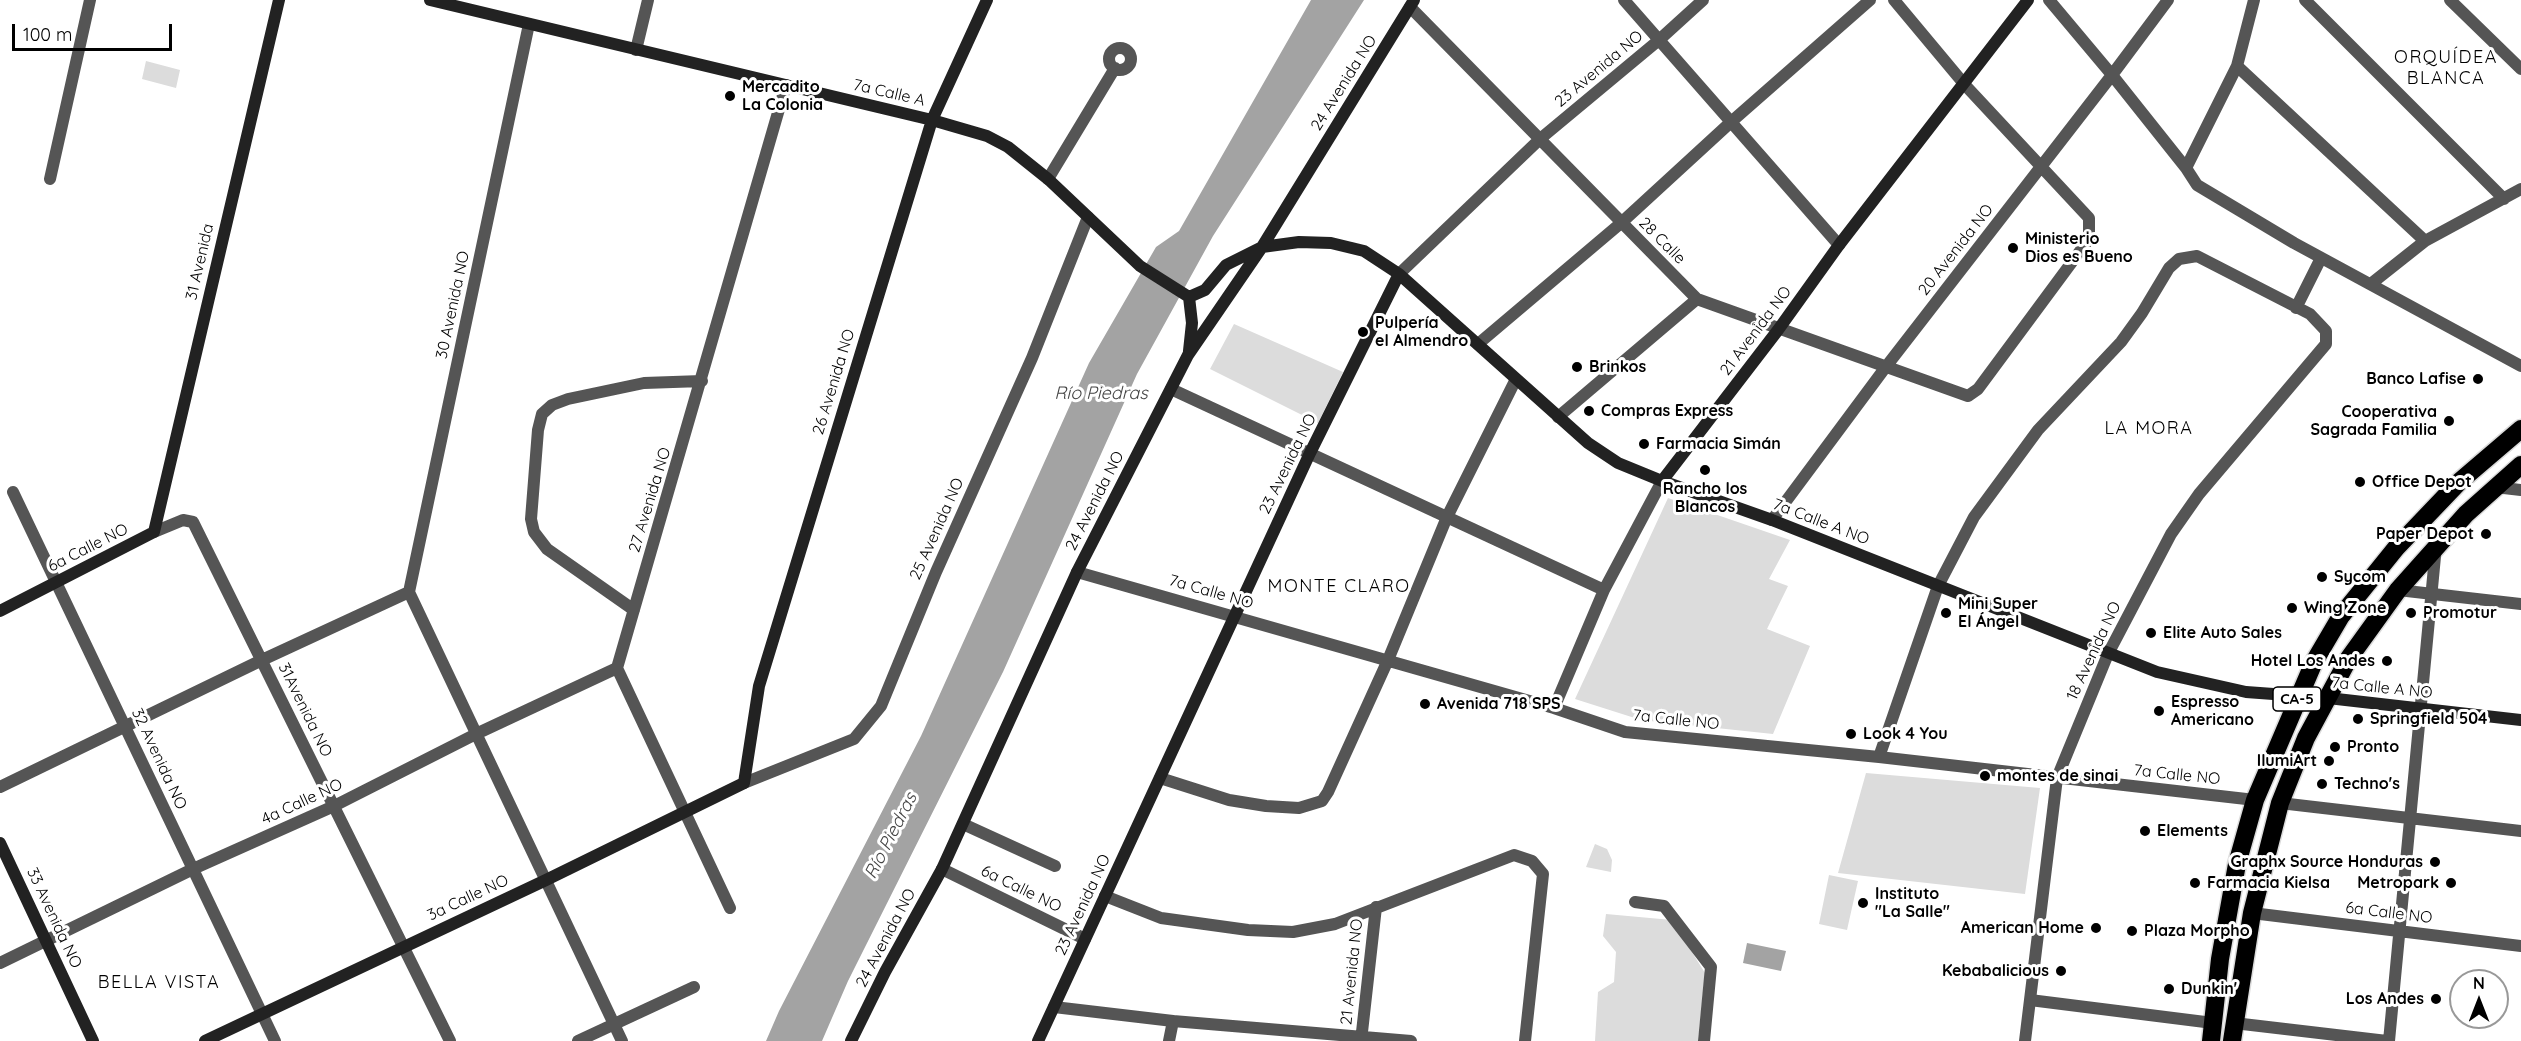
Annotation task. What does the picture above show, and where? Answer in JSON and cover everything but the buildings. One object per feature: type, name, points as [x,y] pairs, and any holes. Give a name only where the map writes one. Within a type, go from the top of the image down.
[{"type":"highway","name":"CA-5","points":[[2212,1032],[2220,959],[2237,864],[2255,800],[2298,697],[2324,644],[2341,616],[2396,548],[2459,482],[2521,429]]},
{"type":"highway","name":"CA-5","points":[[2233,1032],[2252,913],[2274,827],[2306,738],[2349,658],[2398,590],[2436,545],[2521,465]]},
{"type":"street","points":[[50,179],[90,0]]},
{"type":"street","name":"31 Avenida","points":[[154,532],[279,0]]},
{"type":"street","name":"7a Calle A","points":[[431,0],[932,120],[987,136],[1008,147],[1048,179],[1140,266],[1186,296]]},
{"type":"street","points":[[636,50],[648,0]]},
{"type":"street","name":"26 Avenida NO","points":[[744,783],[759,686],[932,120],[987,0]]},
{"type":"street","points":[[1624,0],[1839,245]]},
{"type":"street","name":"23 Avenida NO","points":[[1038,1041],[1310,453],[1400,274],[1540,139],[1659,40],[1703,0]]},
{"type":"street","points":[[1478,344],[1621,224],[1731,122],[1870,0]]},
{"type":"street","points":[[1894,0],[1965,85],[2042,167]]},
{"type":"street","name":"21 Avenida NO","points":[[1554,708],[1604,590],[1662,481],[1778,330],[1839,245],[1965,85],[2028,0]]},
{"type":"street","points":[[2049,0],[2112,75],[2197,185],[2321,258],[2372,283],[2521,366]]},
{"type":"street","name":"20 Avenida NO","points":[[1772,520],[1885,368],[2042,167],[2168,0]]},
{"type":"street","points":[[2186,168],[2236,66],[2254,0]]},
{"type":"street","points":[[2305,0],[2504,199]]},
{"type":"street","points":[[2450,0],[2521,69]]},
{"type":"street","name":"28 Calle","points":[[1412,4],[1621,224],[1697,299],[1958,394],[1968,396],[1978,389],[2089,239],[2090,218],[2042,167]]},
{"type":"street","name":"24 Avenida NO","points":[[851,1041],[885,972],[942,869],[1077,572],[1188,355],[1262,247],[1412,4]]},
{"type":"street","name":"30 Avenida NO","points":[[409,592],[529,24]]},
{"type":"street","points":[[2236,66],[2425,241]]},
{"type":"street","points":[[1048,179],[1115,68]]},
{"type":"street","name":"27 Avenida NO","points":[[617,668],[786,85]]},
{"type":"street","points":[[2372,283],[2425,241],[2521,189]]},
{"type":"street","name":"25 Avenida NO","points":[[744,783],[854,739],[881,706],[936,572],[1032,358],[1088,217]]},
{"type":"street","name":"7a Calle A NO","points":[[1186,296],[1205,290],[1227,265],[1262,247],[1299,242],[1331,243],[1364,251],[1400,274],[1588,443],[1618,463],[1662,481],[1772,520],[2157,672],[2246,692],[2328,698],[2521,720]]},
{"type":"street","points":[[1879,757],[1938,586],[1974,517],[2038,430],[2121,342],[2142,313],[2169,268],[2179,259],[2197,256],[2296,308],[2321,258]]},
{"type":"street","points":[[1186,296],[1192,323],[1188,355]]},
{"type":"street","points":[[1558,417],[1697,299]]},
{"type":"street","name":"18 Avenida NO","points":[[2025,1041],[2057,778],[2108,654],[2171,534],[2199,494],[2326,344],[2326,331],[2310,314],[2296,308]]},
{"type":"street","points":[[1160,778],[1194,791],[1266,806],[1299,808],[1322,801],[1388,660],[1447,517],[1516,379]]},
{"type":"street","points":[[634,610],[539,541],[531,519],[538,430],[542,414],[552,405],[568,399],[644,383],[702,381]]},
{"type":"street","points":[[1172,389],[1604,590]]},
{"type":"street","points":[[2495,487],[2521,490]]},
{"type":"street","name":"32 Avenida NO","points":[[13,492],[275,1041]]},
{"type":"street","name":"6a Calle NO","points":[[0,611],[154,532],[183,520],[194,522]]},
{"type":"street","name":"31Avenida NO","points":[[194,522],[450,1041]]},
{"type":"street","points":[[2233,1032],[2388,1041],[2436,545]]},
{"type":"street","name":"7a Calle NO","points":[[1077,572],[1554,708],[1625,732],[1879,757],[2255,800]]},
{"type":"street","points":[[2398,590],[2521,604]]},
{"type":"street","points":[[0,787],[262,660],[409,592],[622,1041]]},
{"type":"street","points":[[617,668],[730,908]]},
{"type":"street","name":"4a Calle NO","points":[[0,963],[193,869],[334,806],[476,734],[617,668]]},
{"type":"street","name":"3a Calle NO","points":[[205,1041],[546,880],[744,783]]},
{"type":"street","points":[[2283,803],[2521,831]]},
{"type":"street","points":[[963,824],[1055,866]]},
{"type":"street","name":"33 Avenida NO","points":[[0,843],[93,1041]]},
{"type":"street","points":[[1105,896],[1161,918],[1248,930],[1293,932],[1335,924],[1514,855],[1533,861],[1543,874],[1525,1041]]},
{"type":"street","name":"6a Calle NO","points":[[942,869],[1085,939]]},
{"type":"street","points":[[1635,902],[1665,906],[1711,967],[1704,1041]]},
{"type":"street","name":"21 Avenida NO","points":[[1361,1039],[1376,907]]},
{"type":"street","name":"6a Calle NO","points":[[2252,913],[2521,946]]},
{"type":"street","points":[[578,1041],[694,987]]},
{"type":"street","points":[[2030,1000],[2212,1032]]},
{"type":"street","points":[[1053,1007],[1361,1039],[1411,1041]]},
{"type":"street","points":[[1169,1041],[1173,1021]]},
{"type":"shaded area","points":[[146,61],[180,70],[176,88],[142,79]]},
{"type":"shaded area","points":[[1234,324],[1343,372],[1318,423],[1210,369]]},
{"type":"shaded area","points":[[1668,498],[1790,540],[1769,579],[1788,586],[1767,629],[1810,646],[1773,734],[1641,720],[1575,699]]},
{"type":"shaded area","points":[[1866,773],[2040,788],[2025,894],[1838,873]]},
{"type":"shaded area","points":[[1595,844],[1607,849],[1612,860],[1611,872],[1586,867]]},
{"type":"shaded area","points":[[1829,875],[1858,881],[1847,930],[1819,924]]},
{"type":"shaded area","points":[[1606,914],[1672,920],[1705,973],[1698,1041],[1595,1041],[1598,992],[1614,982],[1616,952],[1603,936]]},
{"type":"water","name":"Río Piedras","points":[[1311,0],[1364,0],[1213,236],[1137,374],[1003,672],[848,981],[822,1041],[766,1041],[779,1011],[921,736],[1089,363],[1156,247],[1179,231]]},
{"type":"water","points":[[1747,943],[1786,951],[1781,971],[1743,963]]},
{"type":"place","name":"Mercadito La Colonia","points":[[730,96]]},
{"type":"place","name":"Ministerio Dios es Bueno","points":[[2013,248]]},
{"type":"place","name":"Pulpería el Almendro","points":[[1363,332]]},
{"type":"place","name":"Brinkos","points":[[1577,367]]},
{"type":"place","name":"Banco Lafise","points":[[2478,379]]},
{"type":"place","name":"Compras Express","points":[[1589,411]]},
{"type":"place","name":"Cooperativa Sagrada Familia","points":[[2449,421]]},
{"type":"place","name":"Farmacia Simán","points":[[1644,444]]},
{"type":"place","name":"Rancho los Blancos","points":[[1705,470]]},
{"type":"place","name":"Office Depot","points":[[2360,482]]},
{"type":"place","name":"Paper Depot","points":[[2486,534]]},
{"type":"place","name":"Sycom","points":[[2322,577]]},
{"type":"place","name":"Wing Zone","points":[[2292,608]]},
{"type":"place","name":"Mini Super El Ángel","points":[[1946,613]]},
{"type":"place","name":"Promotur","points":[[2411,613]]},
{"type":"place","name":"Elite Auto Sales","points":[[2151,633]]},
{"type":"place","name":"Hotel Los Andes","points":[[2387,661]]},
{"type":"place","name":"Avenida 718 SPS","points":[[1425,704]]},
{"type":"place","name":"Espresso Americano","points":[[2159,711]]},
{"type":"place","name":"Springfield 504","points":[[2358,719]]},
{"type":"place","name":"Look 4 You","points":[[1851,734]]},
{"type":"place","name":"Pronto","points":[[2335,747]]},
{"type":"place","name":"IlumiArt","points":[[2329,761]]},
{"type":"place","name":"montes de sinai","points":[[1985,776]]},
{"type":"place","name":"Techno's","points":[[2322,784]]},
{"type":"place","name":"Elements","points":[[2145,831]]},
{"type":"place","name":"Graphx Source Honduras","points":[[2435,862]]},
{"type":"place","name":"Farmacia Kielsa","points":[[2195,883]]},
{"type":"place","name":"Metropark","points":[[2451,883]]},
{"type":"place","name":"Instituto \"La Salle\"","points":[[1863,903]]},
{"type":"place","name":"American Home","points":[[2096,928]]},
{"type":"place","name":"Plaza Morpho","points":[[2132,931]]},
{"type":"place","name":"Kebabalicious","points":[[2061,971]]},
{"type":"place","name":"Dunkin'","points":[[2169,989]]},
{"type":"place","name":"Los Andes","points":[[2436,999]]},
{"type":"district","name":"ORQUÍDEA BLANCA","points":[[2446,68]]},
{"type":"district","name":"LA MORA","points":[[2149,429]]},
{"type":"district","name":"MONTE CLARO","points":[[1339,587]]},
{"type":"district","name":"BELLA VISTA","points":[[159,983]]}]
